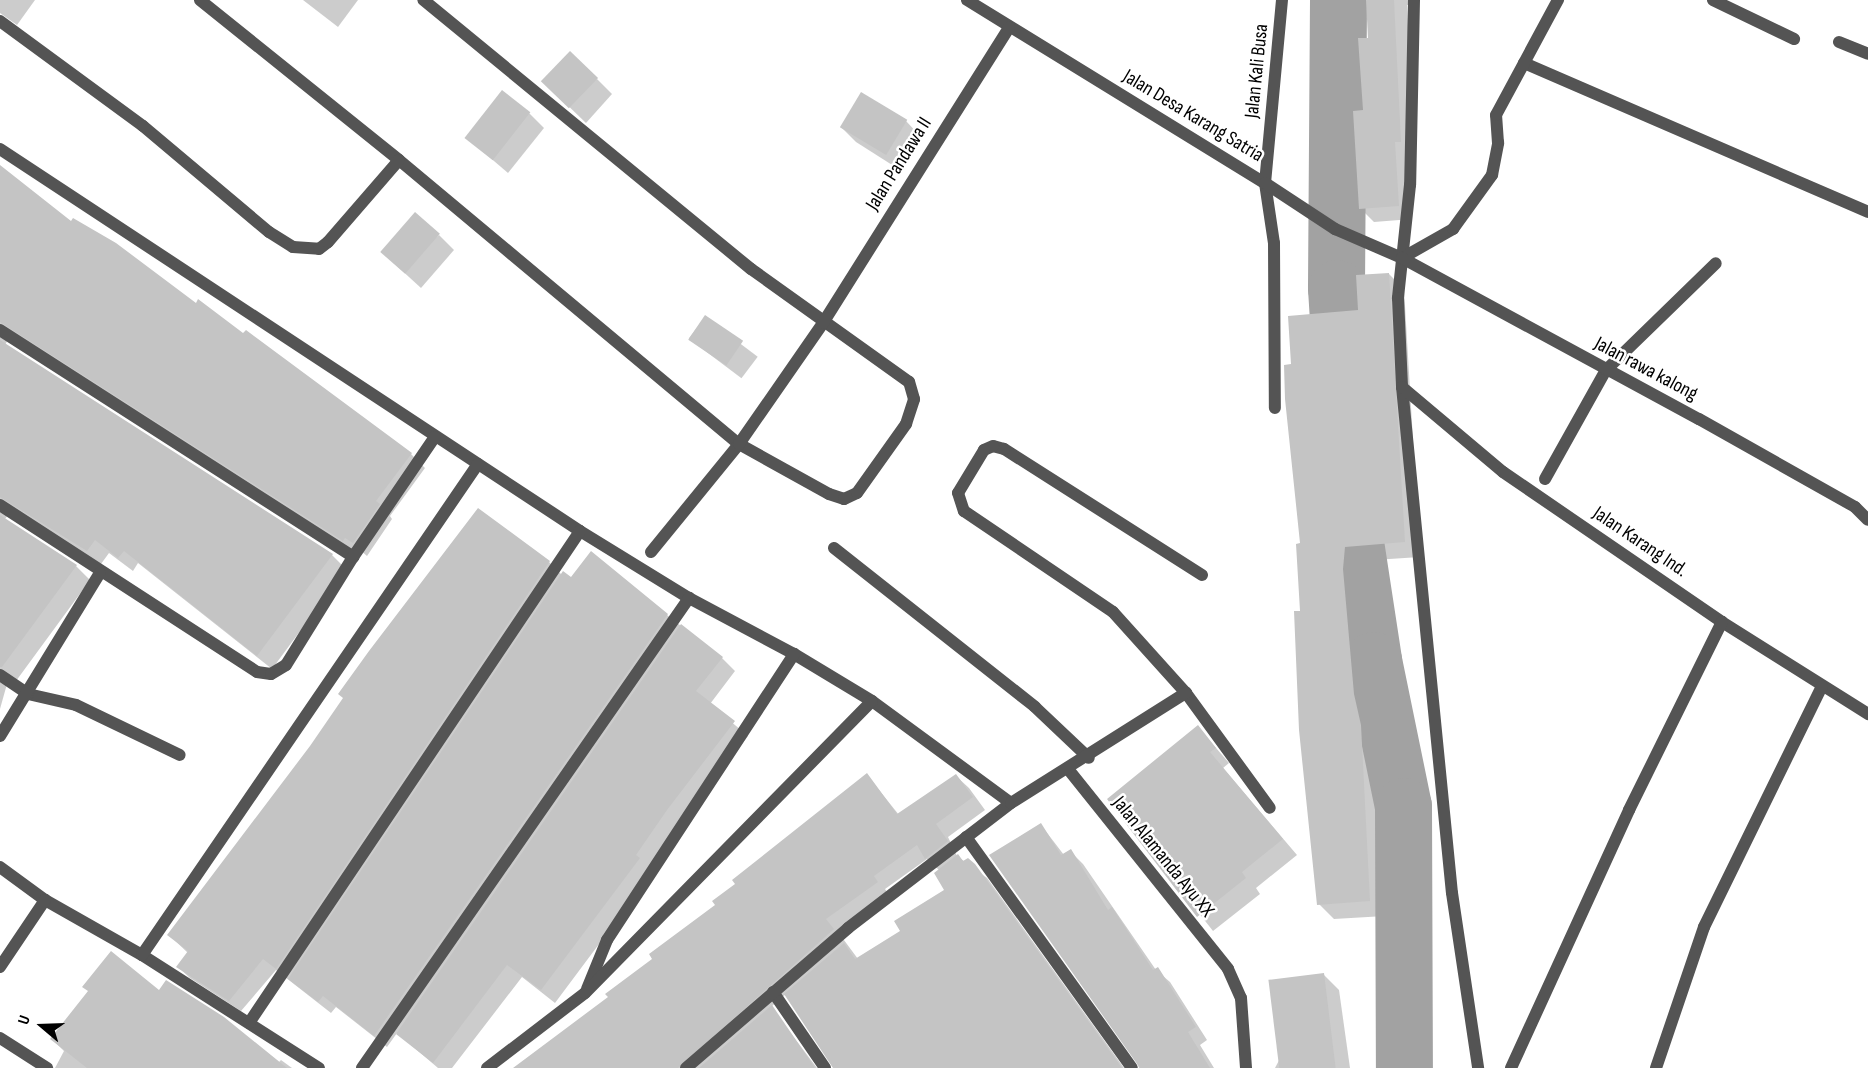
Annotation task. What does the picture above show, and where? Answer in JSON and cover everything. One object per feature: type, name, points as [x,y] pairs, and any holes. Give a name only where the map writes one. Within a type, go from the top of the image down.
[{"type":"street","points":[[200,0],[399,160],[739,444],[844,499],[857,493],[906,424],[914,399],[909,382],[823,323],[683,215],[423,0]]},
{"type":"street","name":"Jalan Desa Karang Satria","points":[[968,0],[1010,28],[1266,183],[1291,202],[1335,229],[1402,258]]},
{"type":"street","name":"Jalan Kali Busa","points":[[1275,408],[1274,243],[1266,183],[1282,0]]},
{"type":"street","points":[[1414,0],[1410,185],[1398,298],[1402,387],[1452,893],[1478,1068]]},
{"type":"street","points":[[1402,258],[1453,229],[1492,175],[1498,143],[1496,115],[1558,0]]},
{"type":"street","points":[[1713,0],[1794,39]]},
{"type":"street","points":[[0,21],[143,126],[269,232],[293,247],[320,249],[328,243],[399,160]]},
{"type":"street","name":"Jalan Pandawa II","points":[[651,552],[739,444],[823,323],[1010,28]]},
{"type":"street","points":[[1839,42],[1868,54]]},
{"type":"street","points":[[1524,63],[1868,212]]},
{"type":"street","points":[[0,149],[580,531],[689,598],[794,654],[872,701],[1011,803]]},
{"type":"street","name":"Jalan rawa kalong","points":[[1402,258],[1855,507],[1868,520]]},
{"type":"street","points":[[1545,479],[1606,370],[1716,263]]},
{"type":"street","points":[[0,330],[353,556]]},
{"type":"street","name":"Jalan Karang Ind.","points":[[1402,387],[1503,472],[1722,622],[1868,714]]},
{"type":"street","points":[[0,505],[100,573],[257,672],[271,674],[286,665],[353,556],[435,437]]},
{"type":"street","points":[[1202,575],[1004,450],[993,446],[984,450],[958,493],[964,511],[1113,612],[1186,693],[1269,808]]},
{"type":"street","points":[[142,956],[478,464]]},
{"type":"street","points":[[249,1023],[580,531]]},
{"type":"street","points":[[834,548],[1035,707],[1089,758]]},
{"type":"street","points":[[0,736],[28,694],[100,573]]},
{"type":"street","points":[[362,1068],[689,598]]},
{"type":"street","points":[[1511,1068],[1600,871],[1722,622]]},
{"type":"street","points":[[585,993],[607,940],[794,654]]},
{"type":"street","points":[[0,675],[28,694],[76,705],[180,755]]},
{"type":"street","points":[[1656,1068],[1704,927],[1822,686]]},
{"type":"street","points":[[686,1068],[772,992],[1011,803],[1089,758],[1186,693]]},
{"type":"street","points":[[487,1068],[585,993],[872,701]]},
{"type":"street","name":"Jalan Alamanda Ayu XX","points":[[1068,769],[1228,969],[1241,998],[1246,1068]]},
{"type":"street","points":[[966,837],[1132,1068]]},
{"type":"street","points":[[2,874],[142,956],[319,1068]]},
{"type":"street","points":[[0,967],[45,900]]},
{"type":"street","points":[[772,992],[825,1068]]},
{"type":"street","points":[[0,1038],[47,1068]]},
{"type":"building","points":[[1366,0],[1394,0],[1401,142],[1395,142],[1399,206],[1359,209],[1353,111],[1363,110],[1358,38],[1368,38]]},
{"type":"building","points":[[570,51],[598,78],[569,108],[541,81]]},
{"type":"building","points":[[502,90],[530,112],[493,160],[464,138]]},
{"type":"building","points":[[861,92],[907,120],[886,155],[840,127]]},
{"type":"building","points":[[0,165],[71,221],[73,218],[116,243],[196,303],[198,299],[243,333],[246,330],[412,453],[376,501],[380,504],[353,543],[345,538],[343,541],[0,322]]},
{"type":"building","points":[[415,212],[440,234],[405,274],[380,252]]},
{"type":"building","points":[[1389,273],[1405,542],[1345,547],[1343,569],[1354,694],[1361,725],[1370,901],[1317,905],[1299,730],[1294,611],[1300,611],[1296,544],[1300,543],[1285,399],[1284,365],[1291,364],[1288,316],[1358,310],[1356,275]]},
{"type":"building","points":[[705,315],[743,341],[726,366],[688,340]]},
{"type":"building","points":[[0,340],[333,554],[257,656],[124,551],[118,558],[95,540],[87,551],[0,497]]},
{"type":"building","points":[[478,508],[550,561],[276,969],[263,959],[229,1001],[176,967],[188,951],[167,935],[310,746],[343,698],[338,694]]},
{"type":"building","points":[[0,515],[77,565],[2,667],[0,667]]},
{"type":"building","points":[[591,551],[668,614],[374,1036],[323,996],[318,1002],[288,979],[563,571],[571,577]]},
{"type":"building","points":[[681,624],[723,657],[696,691],[735,721],[667,810],[636,855],[640,858],[541,990],[507,965],[433,1063],[396,1034]]},
{"type":"building","points":[[1198,725],[1216,748],[1210,752],[1283,839],[1242,872],[1246,878],[1197,917],[1107,799]]},
{"type":"building","points":[[867,773],[897,814],[956,774],[973,797],[936,824],[948,841],[925,859],[917,845],[874,876],[878,882],[826,919],[834,929],[678,1068],[513,1068],[608,997],[605,994],[652,959],[649,954],[715,905],[712,901],[735,884],[732,880]]},
{"type":"building","points":[[1041,823],[1061,855],[1071,849],[1108,910],[1112,907],[1153,970],[1158,967],[1196,1027],[1188,1032],[1210,1068],[1140,1068],[989,855]]},
{"type":"building","points":[[958,854],[963,861],[968,858],[975,864],[1122,1068],[833,1068],[784,994],[844,943],[855,959],[900,931],[894,921],[944,890],[934,873]]},
{"type":"building","points":[[111,951],[159,990],[166,980],[224,1017],[287,1068],[87,1068],[50,1039],[88,991],[82,987]]},
{"type":"building","points":[[1324,973],[1336,1068],[1279,1068],[1268,980]]},
{"type":"building","points":[[772,1005],[815,1068],[699,1068]]},
{"type":"waterway","points":[[1338,0],[1336,288],[1350,509],[1373,660],[1403,806],[1404,1068]]}]
